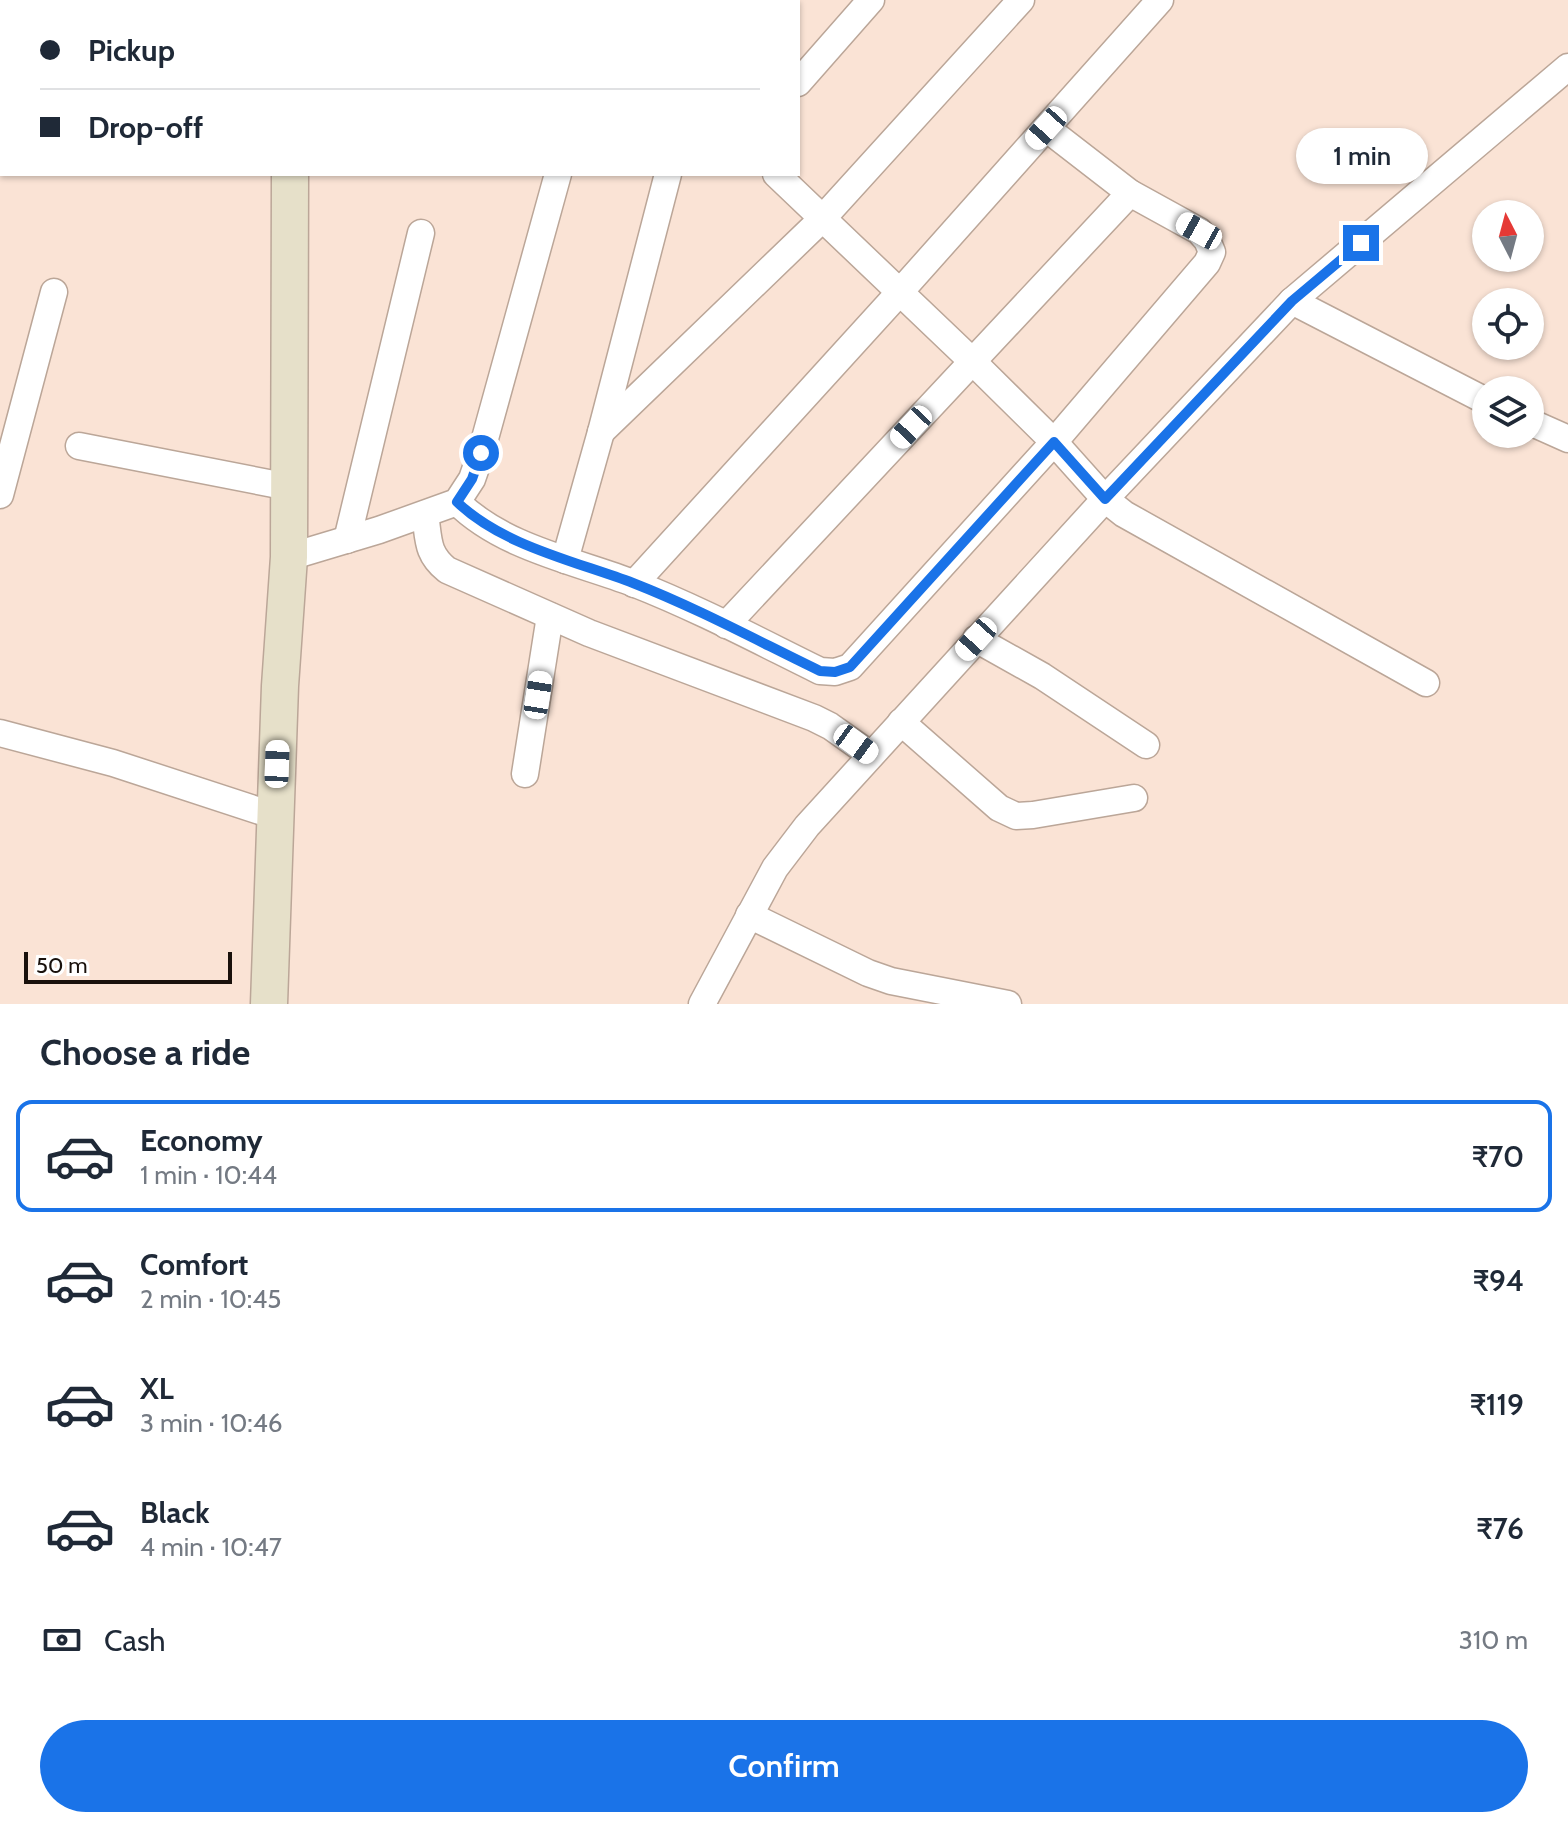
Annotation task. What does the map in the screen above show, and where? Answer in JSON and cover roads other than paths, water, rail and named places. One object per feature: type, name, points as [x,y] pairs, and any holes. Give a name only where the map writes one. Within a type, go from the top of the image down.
[{"type":"street","points":[[800,81],[871,0]]},
{"type":"street","points":[[601,432],[822,219],[1021,0]]},
{"type":"street","points":[[634,584],[1160,0]]},
{"type":"street","points":[[702,1004],[775,868],[799,836],[1105,499],[1292,301],[1568,67]]},
{"type":"street","points":[[457,502],[471,515],[502,534],[634,584],[820,671],[835,672],[850,667],[1054,442],[1207,263],[1212,252],[1199,231],[1130,193],[1046,128]]},
{"type":"street","points":[[269,1004],[280,686],[289,557],[290,176]]},
{"type":"street","points":[[289,557],[457,502],[472,479],[481,453],[557,176]]},
{"type":"street","points":[[565,560],[601,432],[660,176]]},
{"type":"street","points":[[778,176],[972,361],[1054,442],[1105,499],[1124,514],[1426,683]]},
{"type":"street","points":[[726,625],[1130,193]]},
{"type":"street","points":[[347,540],[421,233]]},
{"type":"street","points":[[0,495],[54,292]]},
{"type":"street","points":[[1292,301],[1472,394]]},
{"type":"street","points":[[1544,428],[1568,439]]},
{"type":"street","points":[[79,446],[289,487]]},
{"type":"street","points":[[425,514],[431,549],[436,561],[447,570],[589,633],[814,718],[871,755]]},
{"type":"street","points":[[525,774],[550,616]]},
{"type":"street","points":[[976,639],[1042,676],[1146,745]]},
{"type":"street","points":[[901,722],[999,808],[1016,816],[1134,798]]},
{"type":"street","points":[[0,733],[113,763],[275,816]]},
{"type":"street","points":[[749,915],[868,973],[891,981],[1008,1004]]}]
